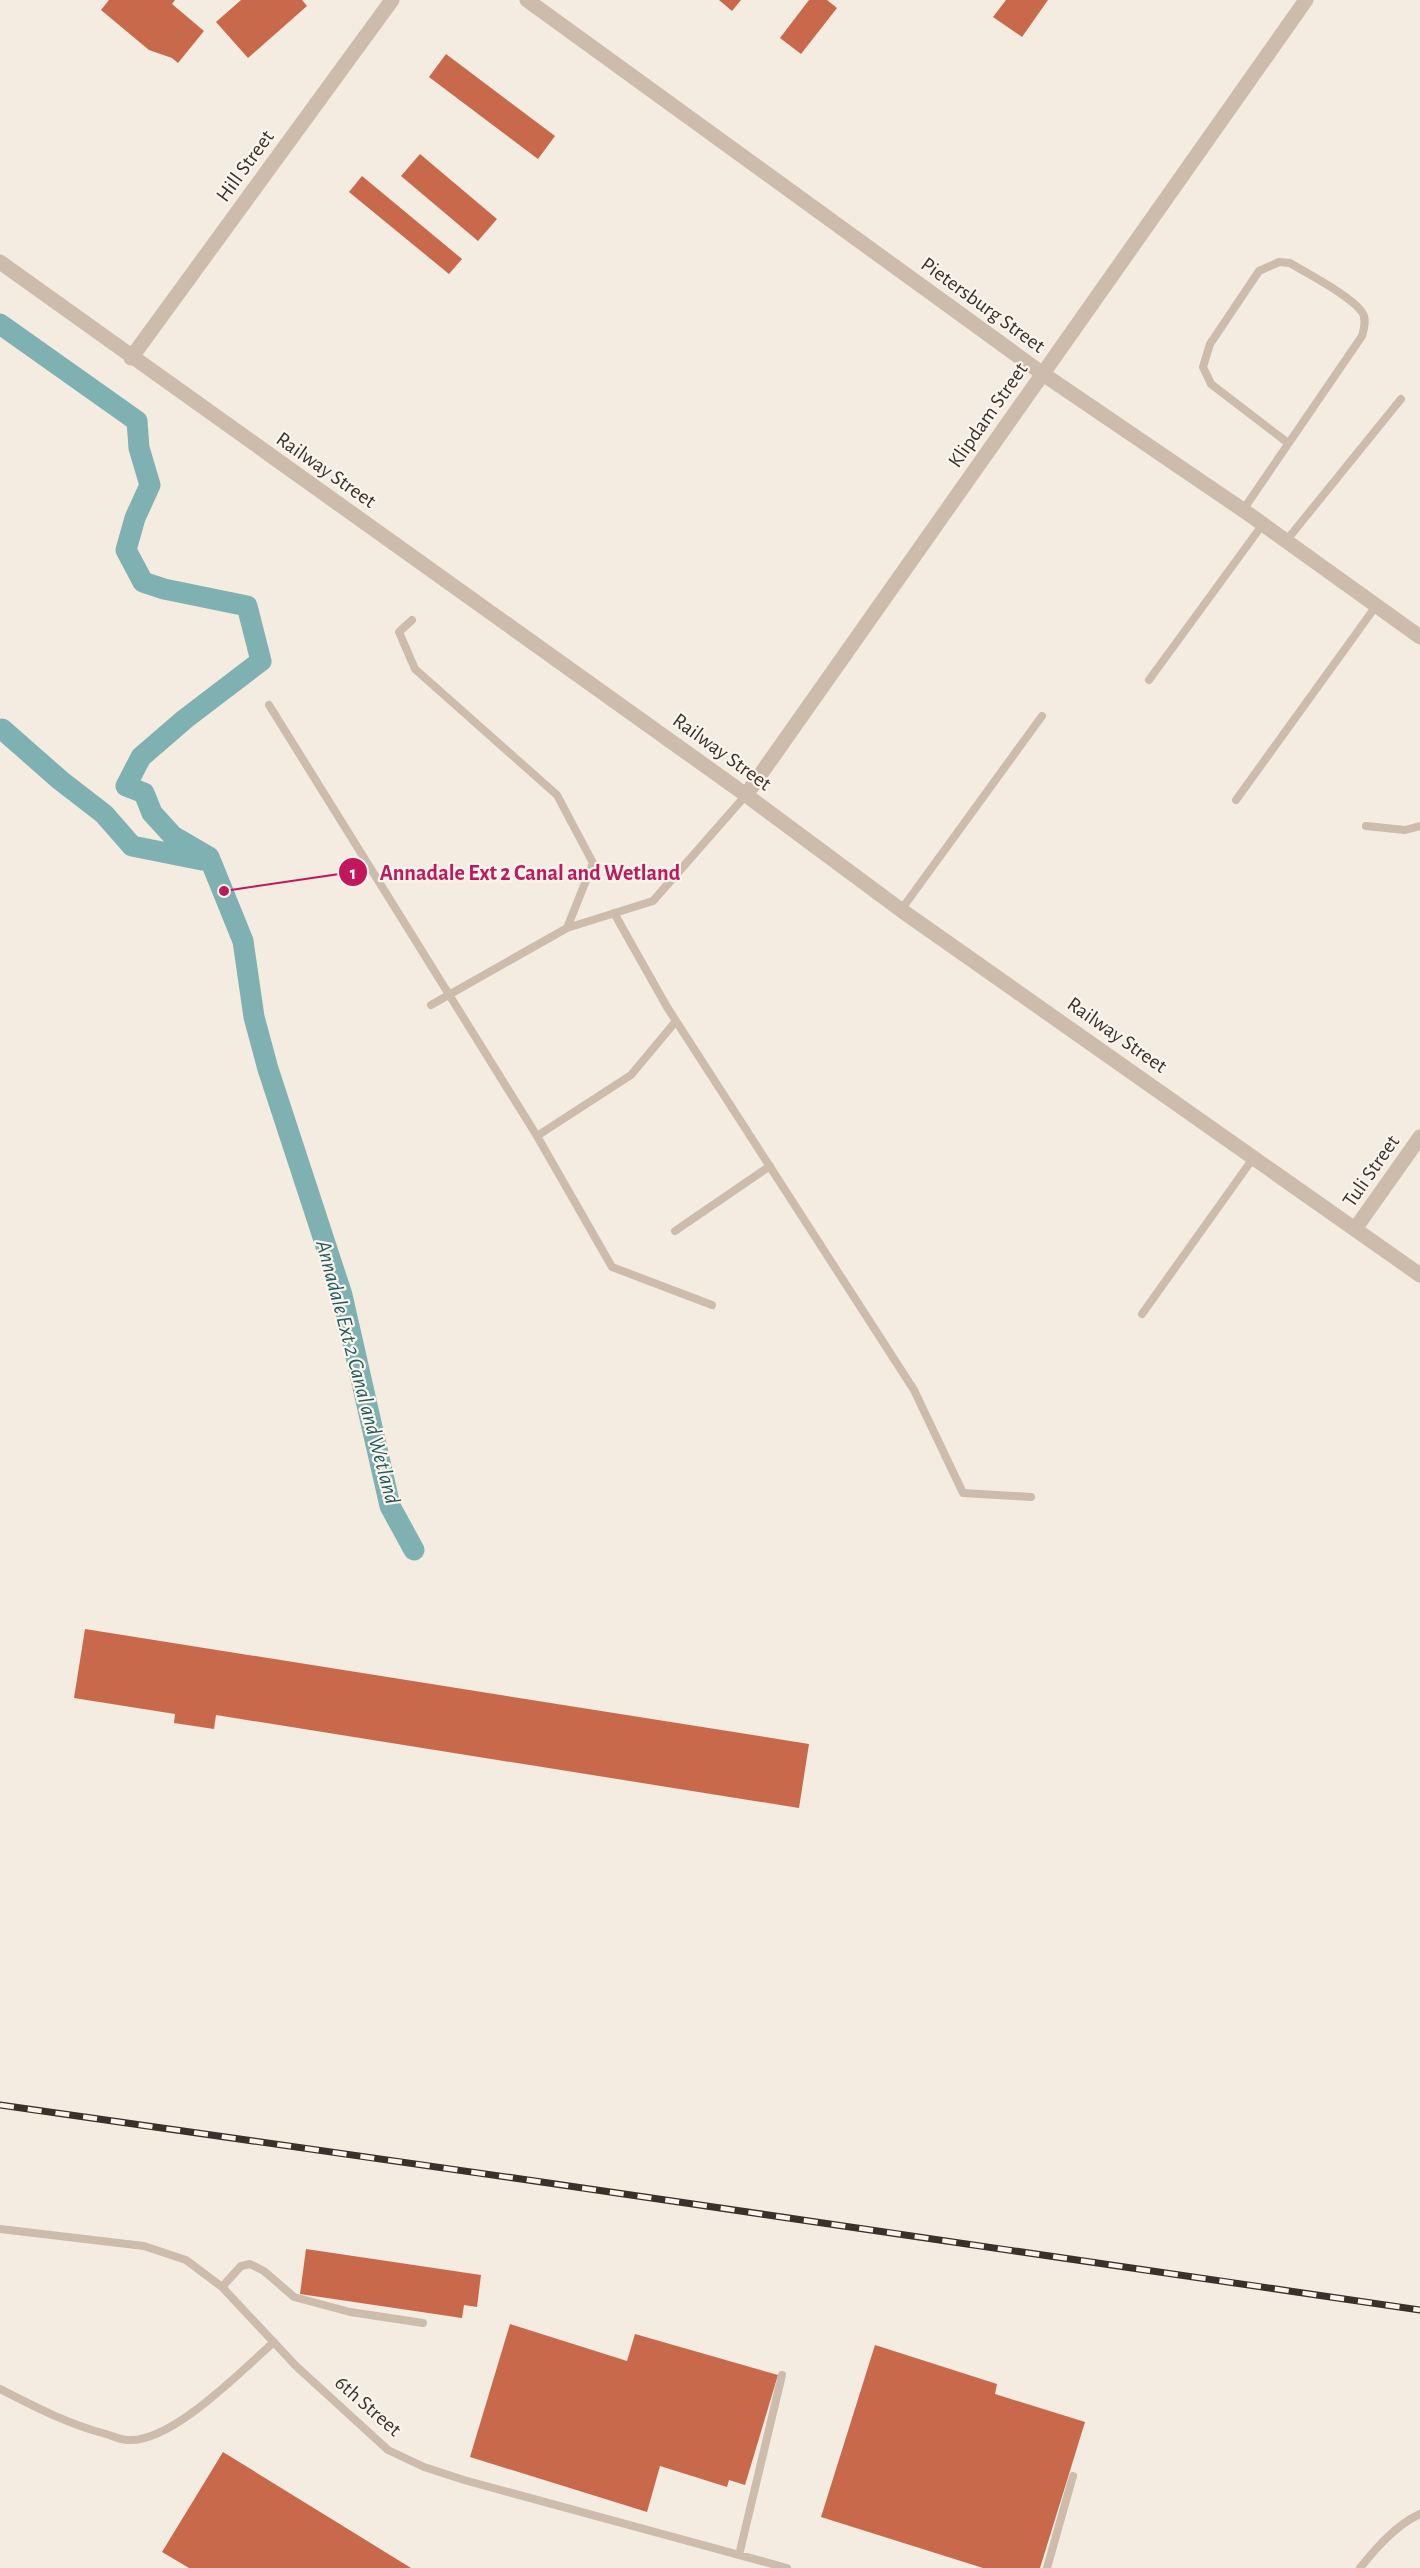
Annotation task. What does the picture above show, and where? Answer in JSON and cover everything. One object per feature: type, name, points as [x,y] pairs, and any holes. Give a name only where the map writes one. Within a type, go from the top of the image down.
[{"type":"street","name":"Hill Street","points":[[131,358],[392,0]]},
{"type":"street","name":"Pietersburg Street","points":[[527,0],[1042,374],[1243,510],[1420,637]]},
{"type":"street","name":"Klipdam Street","points":[[746,795],[1306,0]]},
{"type":"street","name":"Railway Street","points":[[0,262],[131,358],[746,795],[901,910],[1420,1275]]},
{"type":"street","name":"Tuli Street","points":[[1355,1229],[1420,1137]]},
{"type":"lane","points":[[1243,510],[1362,336],[1365,324],[1363,313],[1347,299],[1290,263],[1279,262],[1259,271],[1210,344],[1203,367],[1211,384],[1288,443]]},
{"type":"lane","points":[[1286,541],[1401,399]]},
{"type":"lane","points":[[1149,680],[1263,524]]},
{"type":"lane","points":[[1236,800],[1376,606]]},
{"type":"lane","points":[[412,620],[399,632],[415,669],[557,795],[592,863],[567,928]]},
{"type":"lane","points":[[268,705],[537,1136],[612,1267],[712,1305]]},
{"type":"lane","points":[[901,910],[1042,716]]},
{"type":"lane","points":[[431,1005],[567,928],[653,901],[746,795]]},
{"type":"lane","points":[[1366,826],[1405,830],[1420,826]]},
{"type":"lane","points":[[614,914],[676,1021],[914,1390],[963,1493],[1031,1497]]},
{"type":"lane","points":[[537,1136],[631,1075],[676,1021]]},
{"type":"lane","points":[[1142,1314],[1254,1157]]},
{"type":"lane","points":[[675,1231],[770,1166]]},
{"type":"lane","name":"6th Street","points":[[0,2229],[144,2246],[186,2260],[222,2287],[296,2366],[388,2450],[424,2467],[464,2480],[787,2568]]},
{"type":"lane","points":[[222,2287],[241,2266],[250,2264],[264,2271],[294,2297],[350,2312],[423,2323]]},
{"type":"lane","points":[[0,2390],[74,2426],[127,2440],[141,2439],[159,2434],[197,2409],[274,2342]]},
{"type":"lane","points":[[739,2555],[783,2375]]},
{"type":"lane","points":[[1047,2568],[1073,2476]]},
{"type":"lane","points":[[1360,2568],[1375,2548],[1420,2514]]},
{"type":"building","points":[[109,0],[175,0],[172,4],[204,31],[178,63],[172,58],[149,50],[101,10]]},
{"type":"building","points":[[241,0],[302,0],[307,6],[248,58],[216,22]]},
{"type":"building","points":[[719,0],[741,0],[732,11]]},
{"type":"building","points":[[809,0],[827,0],[837,8],[801,54],[780,38]]},
{"type":"building","points":[[1006,0],[1048,0],[1022,37],[993,17]]},
{"type":"building","points":[[446,54],[555,136],[538,159],[429,77]]},
{"type":"building","points":[[420,154],[497,219],[478,241],[401,176]]},
{"type":"building","points":[[362,176],[462,259],[449,274],[349,192]]},
{"type":"building","points":[[85,1629],[809,1744],[799,1808],[216,1715],[214,1729],[174,1723],[175,1714],[74,1698]]},
{"type":"building","points":[[306,2249],[481,2275],[477,2307],[464,2305],[462,2318],[300,2294]]},
{"type":"building","points":[[510,2324],[627,2361],[635,2334],[778,2375],[745,2485],[729,2480],[727,2487],[660,2466],[647,2512],[470,2457]]},
{"type":"building","points":[[875,2345],[997,2384],[995,2394],[1085,2422],[1040,2568],[983,2568],[821,2517]]},
{"type":"building","points":[[223,2452],[411,2568],[189,2568],[162,2552]]},
{"type":"waterway","name":"Annadale Ext 2 Canal and Wetland","points":[[0,324],[137,421],[139,448],[150,485],[135,518],[126,550],[143,582],[164,589],[247,606],[261,661],[185,719],[141,757],[126,786],[144,793],[152,813],[173,836],[209,857],[243,941],[254,1017],[268,1069],[342,1295],[390,1506],[414,1550]]},
{"type":"waterway","name":"Annadale Ext 2 Canal and Wetland","points":[[0,731],[2,729],[60,780],[104,814],[132,846],[202,860]]},
{"type":"railway","points":[[0,2105],[1420,2310]]},
{"type":"place","name":"Annadale Ext 2 Canal and Wetland","points":[[224,891]]}]
